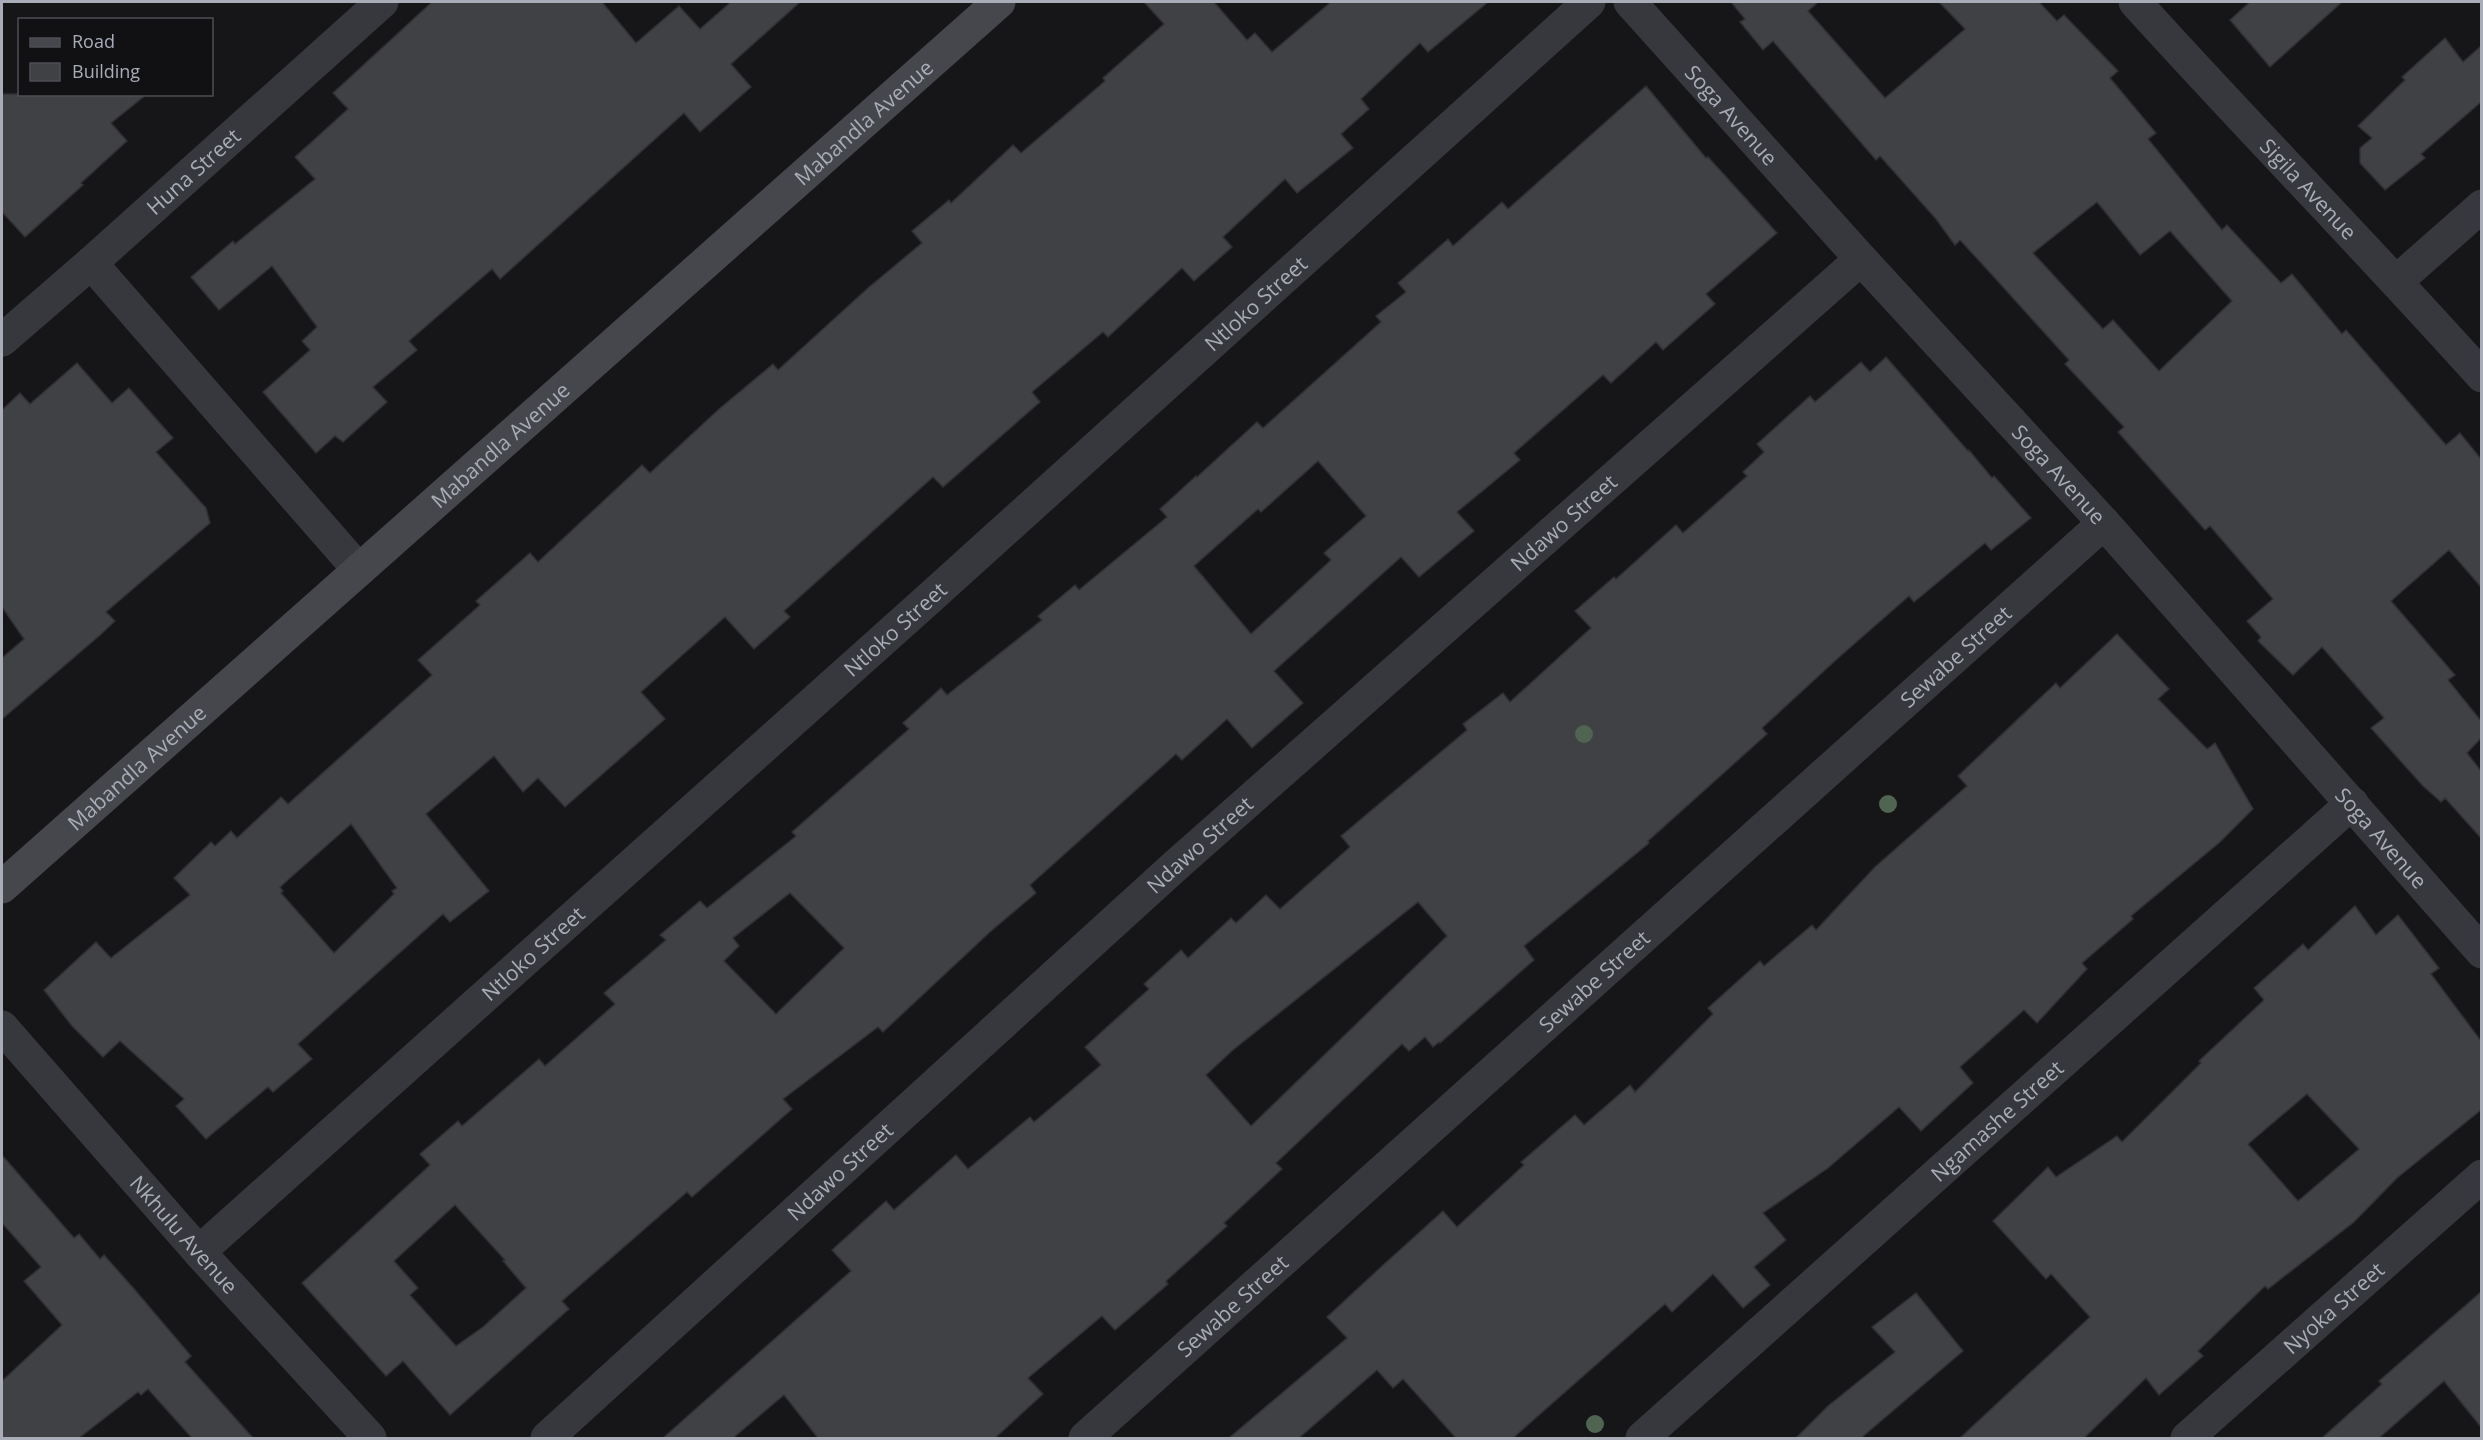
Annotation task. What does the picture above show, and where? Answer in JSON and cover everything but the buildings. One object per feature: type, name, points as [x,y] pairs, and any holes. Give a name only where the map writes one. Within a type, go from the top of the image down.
[{"type":"street","name":"Huna Street","points":[[2,340],[382,2]]},
{"type":"street","name":"Mabandla Avenue","points":[[2,886],[999,2]]},
{"type":"street","name":"Ntloko Street","points":[[199,1252],[923,604],[1589,2]]},
{"type":"street","name":"Soga Avenue","points":[[1630,2],[2104,523],[2481,952]]},
{"type":"street","name":"Sigila Avenue","points":[[2143,4],[2255,134],[2397,281],[2481,376]]},
{"type":"street","points":[[2397,281],[2481,206]]},
{"type":"street","name":"Ndawo Street","points":[[547,1438],[1174,867],[1862,259]]},
{"type":"street","points":[[90,263],[359,570]]},
{"type":"street","name":"Sewabe Street","points":[[1085,1438],[2104,523]]},
{"type":"street","name":"Ngamashe Street","points":[[1642,1438],[2352,803]]},
{"type":"street","name":"Nkhulu Avenue","points":[[2,1027],[199,1252],[370,1438]]},
{"type":"street","name":"Nyoka Street","points":[[2187,1438],[2481,1176]]}]
